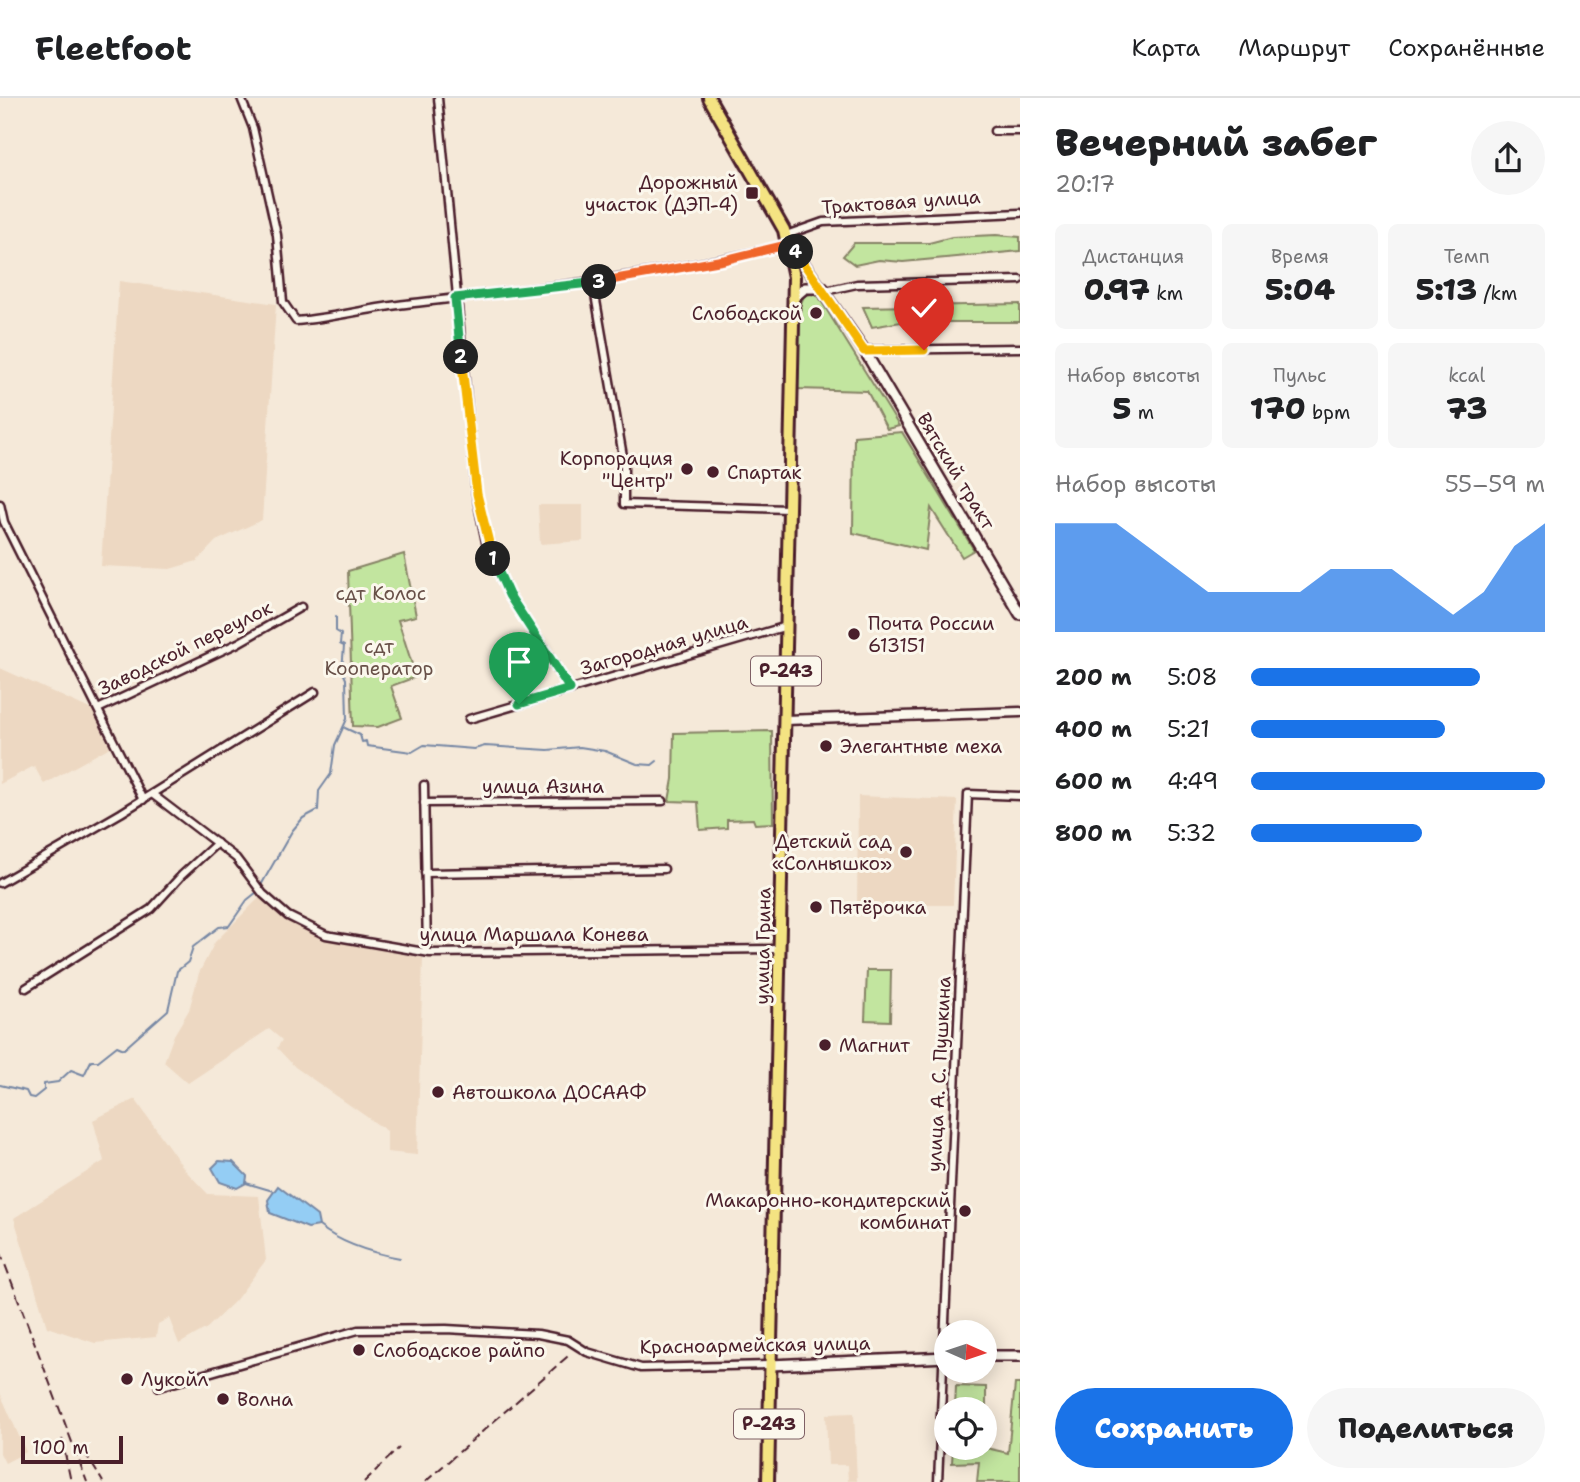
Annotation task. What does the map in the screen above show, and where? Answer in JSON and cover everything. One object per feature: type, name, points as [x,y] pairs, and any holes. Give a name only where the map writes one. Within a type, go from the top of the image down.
[{"type":"highway","name":"Р-243","points":[[709,98],[788,239]]},
{"type":"highway","name":"улица Грина","points":[[768,1482],[793,298],[788,239]]},
{"type":"main road","name":"Вятский тракт","points":[[788,239],[864,351],[1020,614]]},
{"type":"main road","points":[[793,298],[805,288],[824,289]]},
{"type":"main road","points":[[998,1356],[1020,1356]]},
{"type":"main road","name":"Красноармейская улица","points":[[770,1365],[934,1358]]},
{"type":"street","name":"Трактовая улица","points":[[241,98],[253,128],[277,234],[283,302],[296,321],[455,298],[593,283],[724,260],[788,239],[823,222],[1020,213]]},
{"type":"street","points":[[438,98],[455,298],[477,494],[487,547],[509,595],[570,689]]},
{"type":"street","points":[[994,131],[1020,131]]},
{"type":"street","points":[[824,289],[858,284],[1020,280]]},
{"type":"street","points":[[593,283],[624,462],[624,504],[789,509]]},
{"type":"street","points":[[864,351],[1020,348]]},
{"type":"street","name":"Заводской переулок","points":[[0,504],[4,522],[98,709],[238,643],[301,607]]},
{"type":"street","name":"Загородная улица","points":[[469,719],[787,626]]},
{"type":"street","points":[[0,883],[143,800],[314,692]]},
{"type":"street","points":[[98,709],[143,800]]},
{"type":"street","points":[[785,720],[1020,712]]},
{"type":"street","points":[[424,785],[427,952]]},
{"type":"street","name":"улица Маршала Конева","points":[[152,794],[236,858],[260,889],[288,916],[326,935],[427,952],[780,949]]},
{"type":"street","name":"улица А. С. Пушкина","points":[[947,1320],[968,794],[1020,796]]},
{"type":"street","name":"улица Азина","points":[[424,803],[663,801]]},
{"type":"street","points":[[26,988],[151,909],[182,875],[217,843]]},
{"type":"street","points":[[425,873],[664,869]]},
{"type":"street","name":"Красноармейская улица","points":[[159,1387],[358,1330],[446,1329],[538,1334],[568,1340],[587,1352],[641,1368],[770,1365]]},
{"type":"street","name":"улица А. С. Пушкина","points":[[938,1482],[944,1383]]},
{"type":"shaded area","points":[[119,281],[276,304],[262,520],[216,541],[197,561],[170,569],[101,566]]},
{"type":"shaded area","points":[[538,505],[583,505],[583,541],[540,544]]},
{"type":"shaded area","points":[[0,668],[92,710],[110,747],[44,784],[34,766],[0,784]]},
{"type":"shaded area","name":"Детский сад «Солнышко»","points":[[858,796],[957,800],[953,905],[892,905],[886,912],[857,911]]},
{"type":"shaded area","points":[[259,898],[306,930],[330,939],[423,958],[417,1155],[387,1152],[387,1131],[295,1067],[277,1048],[282,1040],[269,1029],[188,1083],[164,1062],[174,1035],[189,1010],[199,973],[215,942]]},
{"type":"shaded area","points":[[135,1099],[185,1170],[208,1194],[259,1196],[266,1260],[235,1301],[207,1328],[179,1344],[169,1318],[158,1324],[156,1337],[95,1343],[47,1327],[14,1218],[104,1161],[93,1120]]},
{"type":"shaded area","points":[[0,1393],[26,1452],[5,1463],[0,1453]]},
{"type":"shaded area","points":[[854,1413],[857,1481],[848,1481],[847,1465],[828,1465],[826,1414]]},
{"type":"green space","points":[[952,237],[1020,237],[1020,251],[903,262],[879,260],[855,265],[843,256],[854,243],[929,243]]},
{"type":"green space","points":[[804,296],[818,296],[899,426],[887,429],[867,391],[798,389],[800,306]]},
{"type":"green space","points":[[1020,304],[1020,322],[901,322],[872,327],[863,307]]},
{"type":"green space","points":[[902,432],[974,550],[962,557],[931,508],[926,550],[853,533],[854,436]]},
{"type":"green space","points":[[404,554],[416,616],[398,620],[416,677],[391,686],[402,718],[378,727],[353,726],[348,571]]},
{"type":"green space","points":[[772,731],[773,823],[755,824],[753,819],[727,820],[727,828],[700,830],[698,802],[669,801],[673,779],[674,733]]},
{"type":"green space","points":[[867,970],[891,970],[890,1021],[865,1020]]},
{"type":"green space","points":[[1015,1384],[1020,1384],[1020,1482],[977,1482],[979,1462],[952,1463],[952,1460],[997,1460],[997,1450],[1008,1453]]},
{"type":"green space","points":[[956,1386],[986,1387],[986,1397],[956,1397]]},
{"type":"water","points":[[219,1161],[233,1162],[247,1176],[246,1183],[237,1188],[220,1182],[212,1168]]},
{"type":"water","points":[[278,1186],[317,1216],[319,1226],[308,1228],[270,1213],[268,1200]]},
{"type":"waterway","points":[[260,887],[292,831],[303,818],[318,810],[319,791],[331,774],[335,745],[347,719],[346,679],[342,670],[344,646],[340,644],[341,634],[336,631],[336,617]]},
{"type":"waterway","points":[[345,728],[360,735],[367,746],[412,752],[424,745],[548,750],[580,747],[605,751],[637,764],[652,765],[657,761]]},
{"type":"waterway","points":[[0,1085],[26,1091],[29,1097],[34,1098],[44,1090],[44,1084],[58,1082],[71,1070],[84,1075],[91,1061],[98,1061],[117,1046],[124,1049],[168,1010],[177,971],[188,962],[193,947],[219,927],[229,926],[247,900],[257,892]]},
{"type":"waterway","points":[[246,1183],[273,1191]]},
{"type":"waterway","points":[[319,1226],[358,1247],[400,1258]]},
{"type":"railway","points":[[0,1251],[87,1482]]},
{"type":"railway","points":[[425,1482],[568,1356]]},
{"type":"railway","points":[[62,1439],[71,1482]]},
{"type":"railway","points":[[364,1482],[399,1448]]},
{"type":"railway","points":[[84,1451],[103,1482]]},
{"type":"place","name":"Дорожный участок (ДЭП-4)","points":[[752,193]]},
{"type":"place","name":"Слободской","points":[[816,313]]},
{"type":"place","name":"Корпорация \"Центр\"","points":[[687,469]]},
{"type":"place","name":"Спартак","points":[[713,472]]},
{"type":"place","name":"Почта России 613151","points":[[854,634]]},
{"type":"place","name":"Элегантные меха","points":[[826,746]]},
{"type":"place","name":"Детский сад «Солнышко»","points":[[906,852]]},
{"type":"place","name":"Пятёрочка","points":[[816,907]]},
{"type":"place","name":"Магнит","points":[[825,1045]]},
{"type":"place","name":"Автошкола ДОСААФ","points":[[438,1092]]},
{"type":"place","name":"Макаронно-кондитерский комбинат","points":[[965,1211]]},
{"type":"place","name":"Слободское райпо","points":[[359,1350]]},
{"type":"place","name":"Лукойл","points":[[127,1379]]},
{"type":"place","name":"Волна","points":[[223,1399]]},
{"type":"route","points":[[519,704],[570,689],[509,595],[487,547],[477,494],[455,298],[593,283],[724,260],[790,244],[864,351],[924,350]]},
{"type":"park label","name":"сдт Колос","points":[[381,593]]},
{"type":"park label","name":"сдт Кооператор","points":[[379,657]]}]
